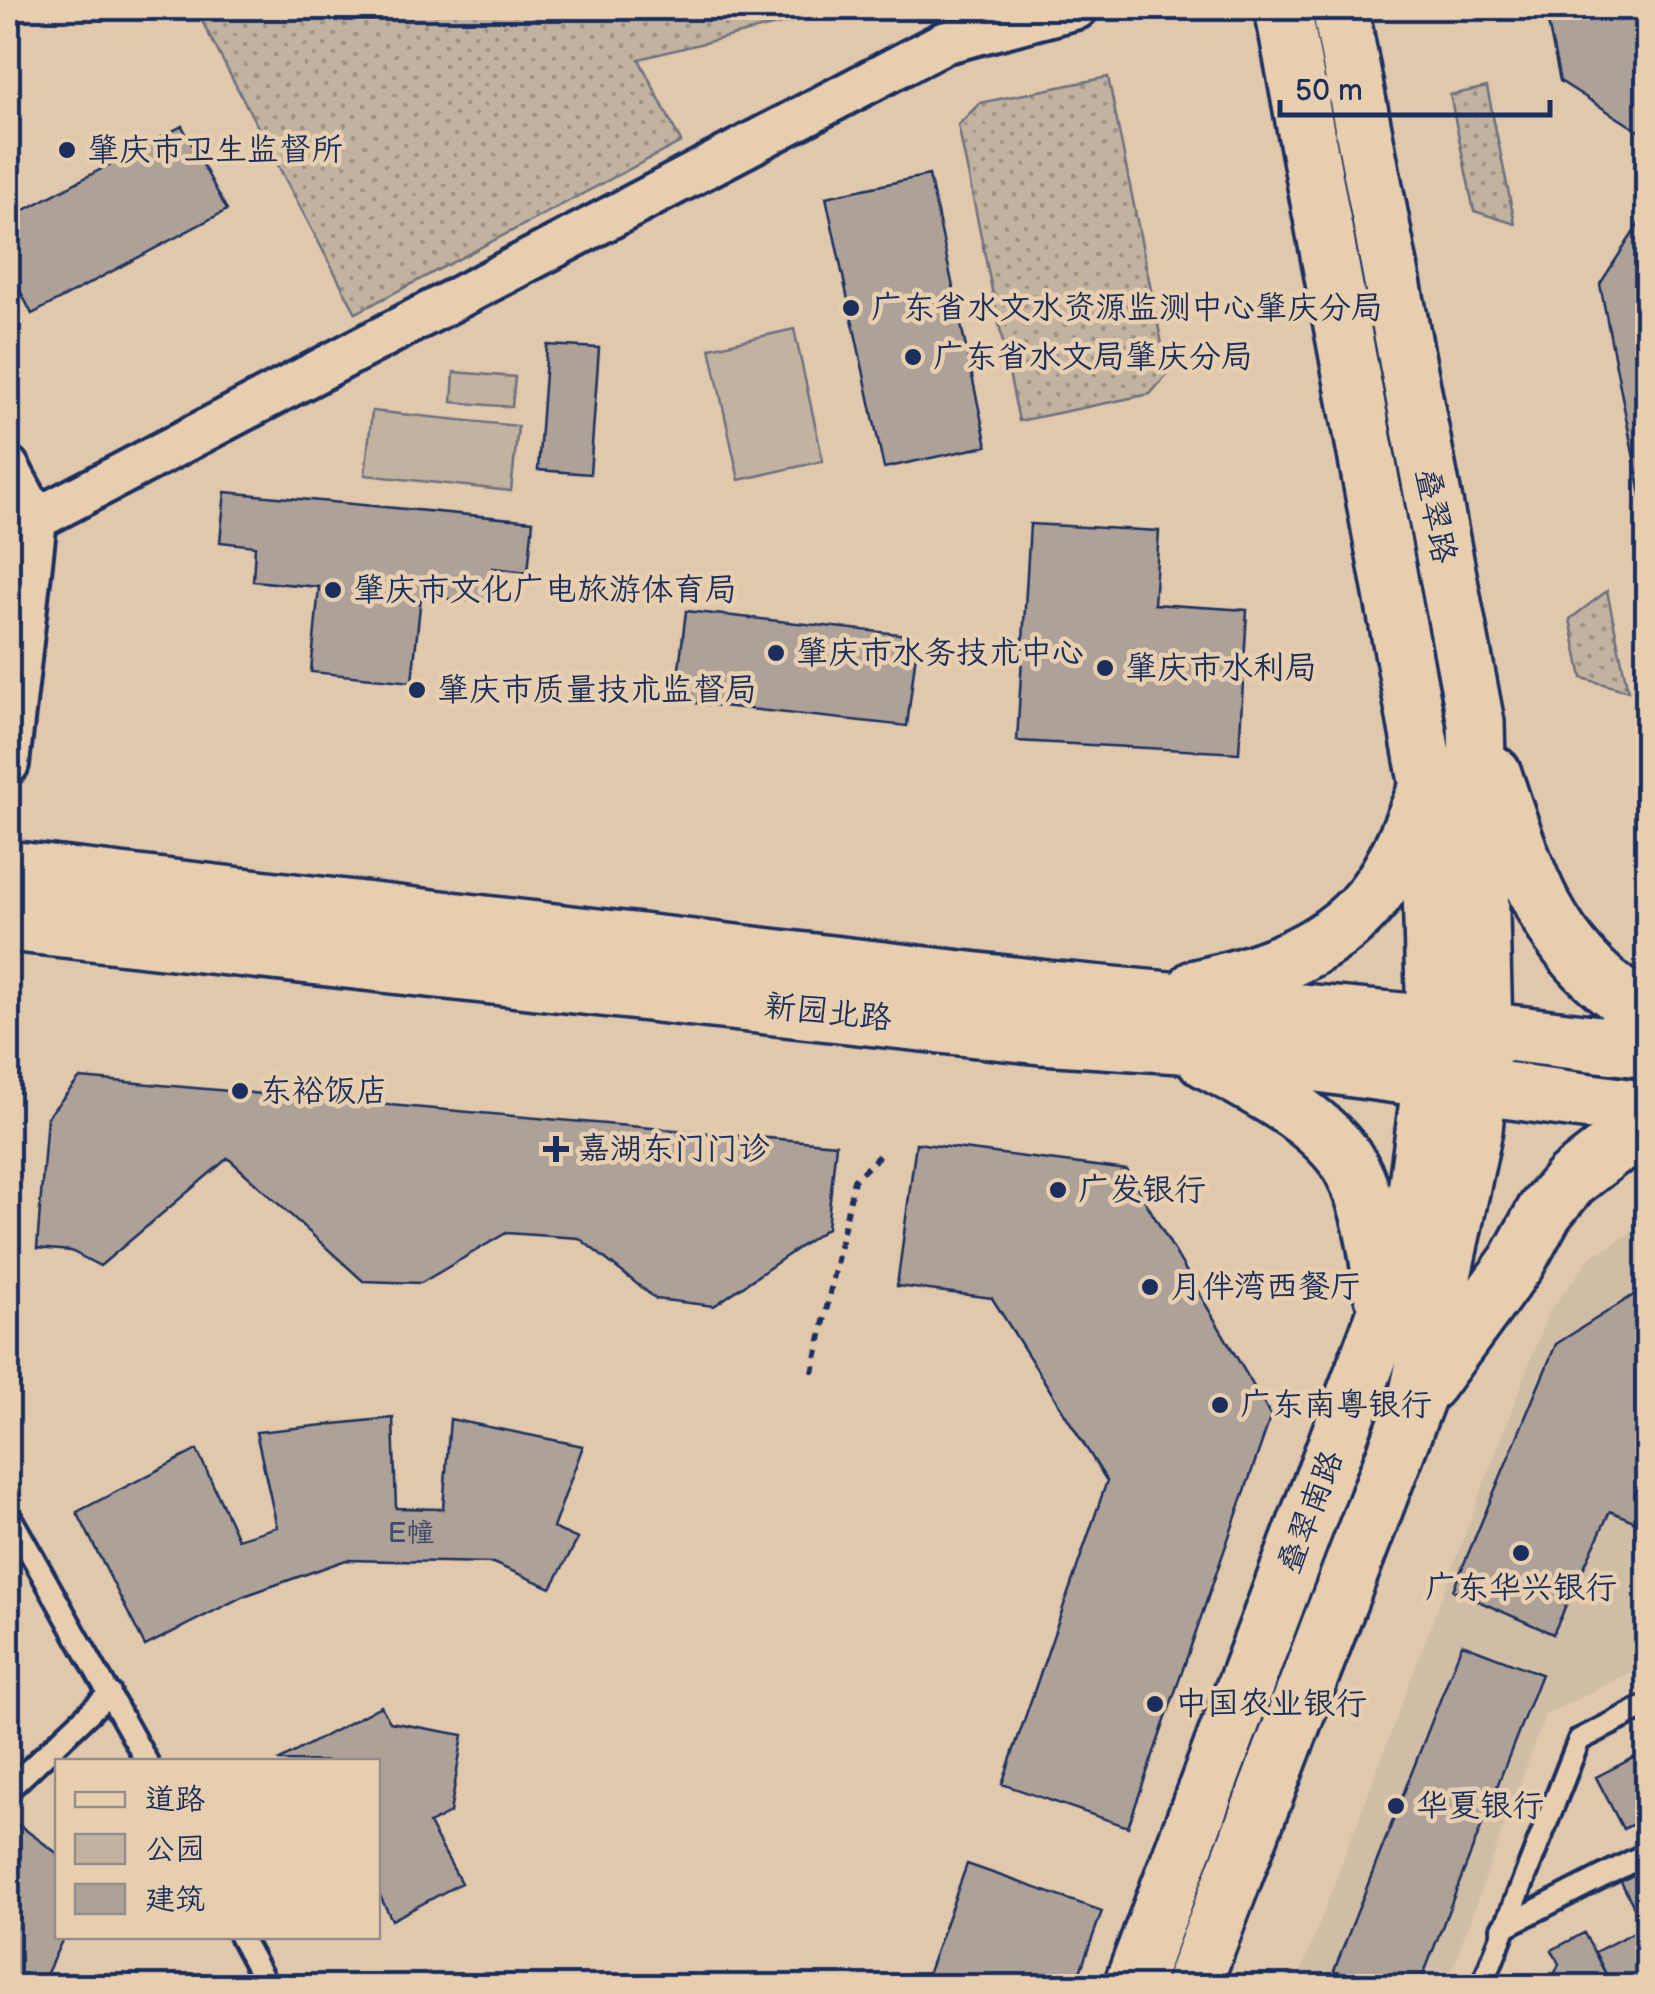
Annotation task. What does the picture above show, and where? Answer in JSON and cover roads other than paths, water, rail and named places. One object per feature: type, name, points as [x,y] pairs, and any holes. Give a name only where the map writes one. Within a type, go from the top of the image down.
[{"type":"main road","name":"叠翠路","points":[[1283,8],[1428,786],[1460,1027]]},
{"type":"main road","name":"叠翠路","points":[[1340,8],[1476,724],[1460,1027]]},
{"type":"main road","points":[[1397,616],[1452,606]]},
{"type":"main road","points":[[1476,724],[1541,908],[1577,961],[1618,997],[1648,1014]]},
{"type":"main road","points":[[1156,997],[1280,964],[1349,922],[1377,892],[1428,786]]},
{"type":"main road","name":"新园北路","points":[[8,869],[1045,1012],[1180,1045],[1648,1110]]},
{"type":"main road","name":"新园北路","points":[[8,923],[1045,1012],[1156,997],[1648,1050]]},
{"type":"main road","name":"叠翠南路","points":[[1132,1986],[1384,1317],[1414,1207],[1455,1082],[1460,1027]]},
{"type":"main road","points":[[1180,1045],[1302,1116],[1345,1159],[1376,1236],[1384,1317]]},
{"type":"main road","name":"叠翠南路","points":[[1192,1986],[1417,1398],[1474,1130],[1455,1082]]},
{"type":"main road","points":[[1361,1378],[1417,1398],[1517,1262],[1544,1211],[1570,1180],[1612,1148],[1648,1135]]},
{"type":"street","points":[[36,519],[944,43],[1077,8]]},
{"type":"street","points":[[8,466],[36,519],[8,764]]},
{"type":"lane","points":[[8,1513],[145,1759]]},
{"type":"lane","points":[[8,1790],[110,1693]]},
{"type":"lane","points":[[1482,1986],[1579,1740],[1648,1705]]},
{"type":"lane","points":[[1502,1928],[1648,1853]]},
{"type":"lane","points":[[242,1939],[267,1986]]},
{"type":"place","name":"肇庆市卫生监督所","points":[[67,150]]},
{"type":"place","name":"广东省水文水资源监测中心肇庆分局","points":[[851,308]]},
{"type":"place","name":"广东省水文局肇庆分局","points":[[913,357]]},
{"type":"place","name":"肇庆市文化广电旅游体育局","points":[[333,590]]},
{"type":"place","name":"肇庆市水务技术中心","points":[[776,653]]},
{"type":"place","name":"肇庆市水利局","points":[[1105,668]]},
{"type":"place","name":"肇庆市质量技术监督局","points":[[417,690]]},
{"type":"place","name":"东裕饭店","points":[[240,1091]]},
{"type":"place","name":"嘉湖东门门诊","points":[[556,1149]]},
{"type":"place","name":"广发银行","points":[[1058,1190]]},
{"type":"place","name":"月伴湾西餐厅","points":[[1150,1287]]},
{"type":"place","name":"广东南粤银行","points":[[1220,1405]]},
{"type":"place","name":"广东华兴银行","points":[[1521,1553]]},
{"type":"place","name":"中国农业银行","points":[[1155,1704]]},
{"type":"place","name":"华夏银行","points":[[1396,1806]]}]
